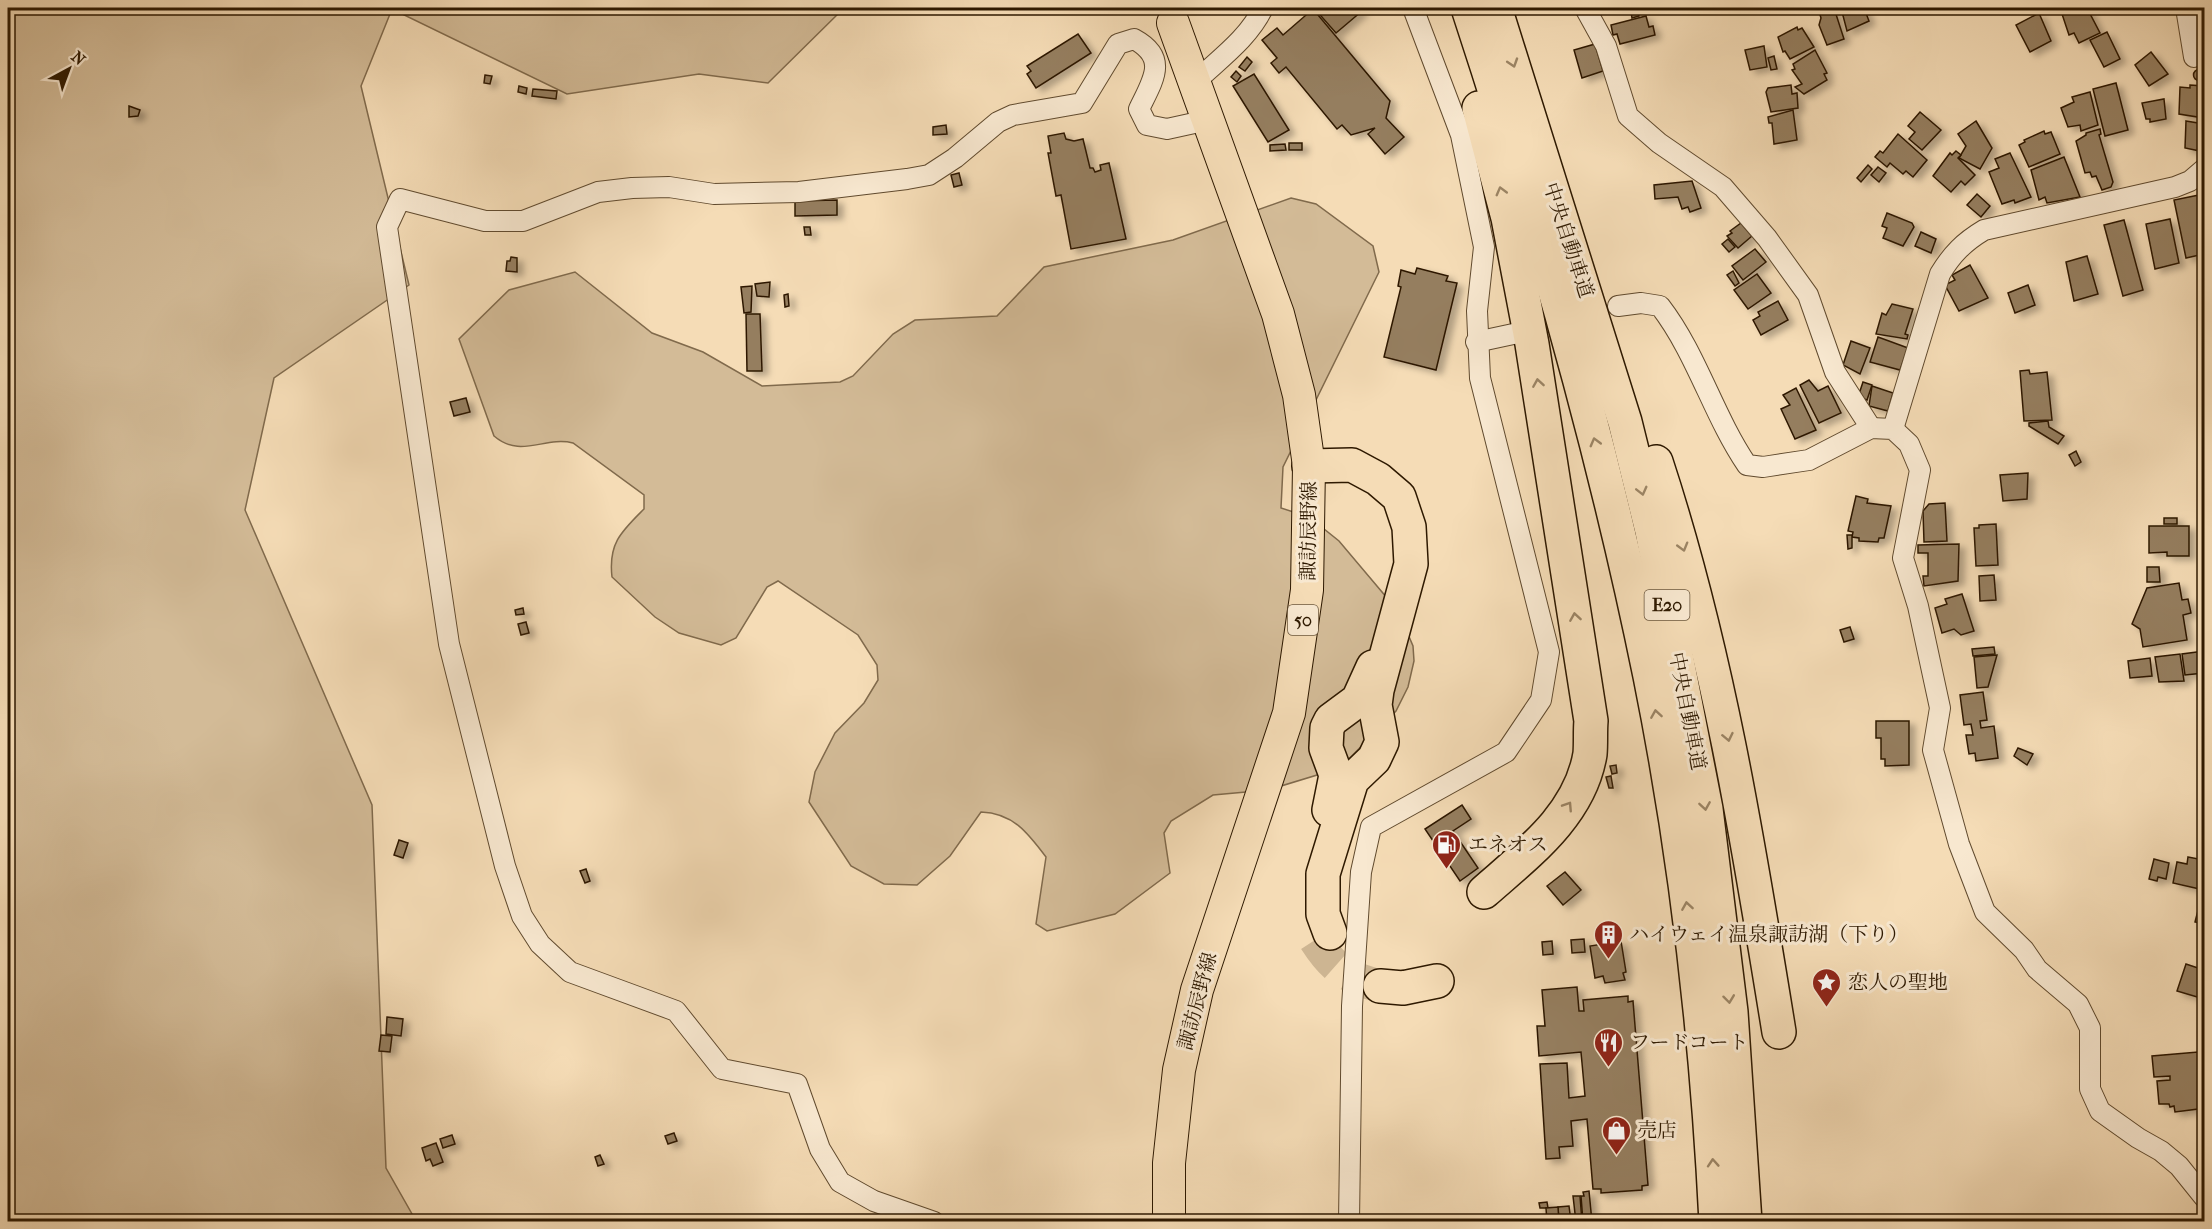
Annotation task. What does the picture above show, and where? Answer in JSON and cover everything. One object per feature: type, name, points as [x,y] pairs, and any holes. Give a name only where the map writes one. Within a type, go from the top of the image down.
[{"type":"highway","points":[[1452,8],[1508,218],[1532,344],[1591,721],[1590,754],[1575,795],[1550,834],[1484,892]]},
{"type":"highway","name":"中央自動車道","points":[[1468,8],[1535,215],[1596,443],[1650,677],[1688,913],[1702,1031],[1716,1221]]},
{"type":"highway","name":"中央自動車道","points":[[1495,8],[1603,302],[1625,422],[1652,531],[1706,809],[1731,1012],[1745,1221]]},
{"type":"highway","points":[[1603,302],[1684,551],[1739,787],[1779,1032]]},
{"type":"highway","points":[[1309,466],[1352,465],[1378,479],[1399,497],[1409,527],[1411,564],[1407,581],[1375,705],[1382,742],[1374,759],[1352,780],[1323,874],[1323,936],[1309,924],[1306,893],[1335,789],[1336,776],[1326,748],[1327,729],[1331,720],[1358,699],[1407,581]]},
{"type":"main road","name":"諏訪辰野線","points":[[1169,1221],[1169,1163],[1179,1070],[1197,990],[1289,713],[1307,590],[1309,466],[1299,395],[1278,314],[1173,23]]},
{"type":"street","points":[[1194,83],[1240,41],[1258,20],[1263,8]]},
{"type":"street","points":[[1349,1221],[1352,1006],[1361,872],[1371,827],[1506,752],[1541,700],[1549,652],[1480,378],[1476,342],[1484,247],[1461,135],[1413,8]]},
{"type":"street","points":[[1585,8],[1606,46],[1628,116],[1659,143],[1723,187],[1767,238],[1808,295],[1835,372],[1871,428]]},
{"type":"street","points":[[2186,8],[2194,57]]},
{"type":"street","points":[[934,1221],[874,1201],[840,1182],[820,1149],[797,1084],[722,1069],[676,1011],[570,972],[540,944],[522,916],[505,866],[449,644],[387,228],[400,199],[484,221],[523,221],[598,192],[632,188],[669,187],[714,194],[799,192],[929,175],[955,158],[998,122],[1014,115],[1082,103],[1118,44],[1134,39],[1148,47],[1156,61],[1154,76],[1139,109],[1147,125],[1167,129],[1208,120]]},
{"type":"street","points":[[1893,429],[1940,274],[1951,255],[1968,240],[1984,230],[2175,186],[2190,181],[2205,170]]},
{"type":"street","points":[[1603,302],[1660,306],[1679,330],[1719,417],[1747,465],[1763,467],[1809,460],[1871,428],[1893,429],[1909,444],[1920,470],[1903,558],[1918,606],[1940,708],[1933,750],[1959,844],[1985,912],[2024,950],[2037,969],[2078,1004],[2090,1028],[2090,1089],[2100,1111],[2161,1151],[2179,1166],[2205,1197]]},
{"type":"street","points":[[1476,342],[1518,333]]},
{"type":"shaded area","points":[[8,8],[844,8],[768,83],[699,74],[567,94],[392,9],[361,86],[409,285],[274,378],[245,510],[372,805],[386,1168],[416,1221],[8,1221]]},
{"type":"shaded area","points":[[1291,198],[1316,204],[1373,246],[1379,272],[1283,467],[1281,508],[1309,517],[1339,541],[1398,611],[1413,646],[1414,661],[1408,687],[1396,711],[1340,768],[1268,790],[1213,795],[1171,821],[1164,833],[1170,873],[1115,914],[1047,931],[1036,924],[1046,857],[1026,832],[1002,816],[981,812],[950,856],[917,885],[884,884],[851,866],[809,802],[815,772],[835,733],[864,703],[878,680],[877,665],[858,635],[778,581],[767,587],[736,638],[721,645],[679,633],[655,617],[612,577],[611,565],[615,546],[623,531],[644,509],[644,495],[573,443],[552,442],[514,446],[494,436],[459,339],[509,290],[575,272],[652,333],[703,352],[762,386],[840,382],[853,376],[893,334],[915,320],[997,316],[1044,267],[1173,240]]},
{"type":"building","points":[[1314,8],[1359,8],[1362,11],[1336,33]]},
{"type":"building","points":[[1818,8],[1834,8],[1844,39],[1827,45],[1819,25],[1821,18]]},
{"type":"building","points":[[1841,8],[1864,8],[1869,21],[1847,31]]},
{"type":"building","points":[[2075,8],[2087,8],[2100,33],[2079,43],[2074,33],[2069,35],[2062,14]]},
{"type":"building","points":[[2190,8],[2204,8],[2204,21],[2193,23]]},
{"type":"building","points":[[1313,9],[1390,101],[1386,118],[1404,137],[1385,154],[1368,134],[1375,128],[1351,135],[1342,125],[1337,129],[1286,67],[1279,73],[1271,63],[1277,58],[1262,40],[1277,28],[1283,35]]},
{"type":"building","points":[[1638,11],[1639,16],[1632,18],[1631,12]]},
{"type":"building","points":[[2039,13],[2051,41],[2030,52],[2016,25]]},
{"type":"building","points":[[1646,16],[1649,27],[1653,26],[1655,35],[1620,44],[1617,34],[1613,35],[1611,25]]},
{"type":"building","points":[[1797,27],[1798,30],[1802,28],[1814,47],[1790,59],[1785,51],[1783,52],[1778,37]]},
{"type":"building","points":[[2107,32],[2120,59],[2104,67],[2090,40]]},
{"type":"building","points":[[1078,34],[1091,53],[1036,88],[1027,74],[1031,71],[1027,66]]},
{"type":"building","points":[[1595,44],[1603,71],[1582,78],[1574,50]]},
{"type":"building","points":[[1764,46],[1767,67],[1750,70],[1745,50]]},
{"type":"building","points":[[1815,50],[1827,73],[1824,74],[1827,80],[1804,94],[1795,87],[1802,84],[1792,70],[1795,69],[1793,64]]},
{"type":"building","points":[[2151,52],[2168,74],[2149,86],[2135,65]]},
{"type":"building","points":[[1774,56],[1777,69],[1771,70],[1768,58]]},
{"type":"building","points":[[1247,57],[1252,62],[1245,71],[1239,67]]},
{"type":"building","points":[[2199,70],[2203,71],[2203,79],[2199,80],[2195,79],[2194,75],[2195,71]]},
{"type":"building","points":[[1236,71],[1241,76],[1237,82],[1231,77]]},
{"type":"building","points":[[1254,74],[1289,130],[1268,142],[1233,86]]},
{"type":"building","points":[[485,75],[492,76],[490,84],[484,83]]},
{"type":"building","points":[[2116,83],[2128,130],[2105,136],[2093,89]]},
{"type":"building","points":[[1791,85],[1792,94],[1797,93],[1798,108],[1771,112],[1766,92],[1768,88]]},
{"type":"building","points":[[2190,85],[2204,86],[2204,118],[2179,114],[2180,87],[2190,88]]},
{"type":"building","points":[[519,86],[527,88],[526,94],[518,92]]},
{"type":"building","points":[[533,89],[557,91],[556,99],[532,96]]},
{"type":"building","points":[[2090,92],[2098,125],[2081,131],[2080,125],[2068,127],[2061,108],[2074,102],[2072,97]]},
{"type":"building","points":[[2164,99],[2166,119],[2150,122],[2150,119],[2146,119],[2142,103]]},
{"type":"building","points":[[129,106],[140,110],[138,116],[129,117]]},
{"type":"building","points":[[1793,110],[1797,140],[1774,144],[1772,123],[1769,123],[1768,117]]},
{"type":"building","points":[[1920,112],[1941,130],[1922,150],[1909,139],[1915,132],[1908,126]]},
{"type":"building","points":[[1976,121],[1992,148],[1980,169],[1959,158],[1966,146],[1958,134]]},
{"type":"building","points":[[2186,121],[2204,124],[2204,140],[2202,140],[2200,151],[2185,148]]},
{"type":"building","points":[[946,125],[947,134],[933,135],[933,127]]},
{"type":"building","points":[[2100,129],[2101,134],[2099,135],[2113,182],[2111,187],[2102,190],[2096,176],[2092,177],[2090,172],[2085,173],[2076,141],[2086,133]]},
{"type":"building","points":[[2044,131],[2045,134],[2051,132],[2060,154],[2029,167],[2019,145],[2025,142],[2024,140]]},
{"type":"building","points":[[1064,133],[1066,139],[1074,141],[1083,139],[1090,168],[1093,168],[1095,172],[1101,170],[1100,165],[1109,163],[1126,239],[1071,249],[1061,195],[1056,196],[1048,153],[1051,153],[1048,136]]},
{"type":"building","points":[[1898,134],[1927,160],[1913,177],[1906,171],[1903,174],[1890,163],[1887,167],[1875,157],[1880,151],[1883,153]]},
{"type":"building","points":[[1289,143],[1302,143],[1302,150],[1289,150]]},
{"type":"building","points":[[1285,144],[1286,150],[1270,151],[1270,145]]},
{"type":"building","points":[[1956,151],[1961,155],[1958,158],[1975,175],[1965,185],[1961,181],[1951,192],[1933,176],[1950,153],[1952,155]]},
{"type":"building","points":[[2010,153],[2031,197],[2015,203],[2014,200],[2002,204],[1989,172],[1999,168],[1995,159]]},
{"type":"building","points":[[2064,157],[2080,197],[2047,203],[2045,197],[2039,200],[2031,170]]},
{"type":"building","points":[[1868,165],[1872,169],[1861,182],[1857,178]]},
{"type":"building","points":[[1878,167],[1886,173],[1879,182],[1871,175]]},
{"type":"building","points":[[959,173],[962,185],[954,187],[951,175]]},
{"type":"building","points":[[1692,181],[1701,208],[1690,212],[1688,207],[1682,209],[1678,197],[1655,199],[1654,185]]},
{"type":"building","points":[[1977,194],[1990,206],[1981,217],[1967,205]]},
{"type":"building","points":[[2204,194],[2204,254],[2186,258],[2174,200]]},
{"type":"building","points":[[837,200],[837,215],[795,216],[795,201]]},
{"type":"building","points":[[1887,213],[1912,223],[1914,227],[1903,246],[1883,238],[1887,228],[1882,226]]},
{"type":"building","points":[[2170,219],[2179,263],[2155,269],[2146,224]]},
{"type":"building","points":[[2124,220],[2143,290],[2123,296],[2104,225]]},
{"type":"building","points":[[1741,223],[1752,236],[1738,248],[1727,236]]},
{"type":"building","points":[[804,227],[810,227],[811,235],[805,235]]},
{"type":"building","points":[[1921,232],[1936,239],[1931,253],[1915,246]]},
{"type":"building","points":[[1728,239],[1735,247],[1729,252],[1722,244]]},
{"type":"building","points":[[1755,249],[1766,262],[1743,280],[1732,266]]},
{"type":"building","points":[[2087,256],[2098,294],[2074,301],[2066,262]]},
{"type":"building","points":[[511,257],[517,258],[517,272],[506,271],[507,261],[510,261]]},
{"type":"building","points":[[1970,265],[1988,298],[1959,311],[1945,285],[1955,280],[1952,275]]},
{"type":"building","points":[[1417,268],[1448,276],[1446,281],[1457,283],[1436,370],[1384,357],[1401,287],[1398,286],[1401,270],[1415,274]]},
{"type":"building","points":[[1733,271],[1739,283],[1735,286],[1727,275]]},
{"type":"building","points":[[1757,274],[1771,293],[1748,309],[1734,290]]},
{"type":"building","points":[[770,282],[769,297],[757,296],[755,284]]},
{"type":"building","points":[[2028,285],[2035,305],[2015,313],[2008,293]]},
{"type":"building","points":[[752,286],[751,312],[744,313],[741,287]]},
{"type":"building","points":[[788,294],[789,306],[785,307],[784,295]]},
{"type":"building","points":[[1778,301],[1788,320],[1761,335],[1753,320],[1760,316],[1758,312]]},
{"type":"building","points":[[1892,304],[1913,309],[1905,334],[1908,335],[1907,339],[1876,334],[1882,313],[1886,315]]},
{"type":"building","points":[[746,314],[760,314],[762,371],[747,371]]},
{"type":"building","points":[[1878,337],[1908,348],[1900,370],[1870,362]]},
{"type":"building","points":[[1851,341],[1870,348],[1860,374],[1843,365]]},
{"type":"building","points":[[2029,370],[2030,374],[2047,372],[2052,420],[2024,421],[2020,371]]},
{"type":"building","points":[[1809,380],[1818,391],[1828,386],[1841,413],[1819,423],[1800,385]]},
{"type":"building","points":[[1863,382],[1872,385],[1867,400],[1858,397]]},
{"type":"building","points":[[1872,386],[1893,393],[1888,411],[1869,406]]},
{"type":"building","points":[[1796,388],[1816,430],[1795,439],[1781,409],[1790,405],[1783,395]]},
{"type":"building","points":[[466,398],[470,412],[454,416],[450,402]]},
{"type":"building","points":[[2048,421],[2049,427],[2064,436],[2058,444],[2029,426],[2029,423]]},
{"type":"building","points":[[2076,451],[2081,462],[2075,466],[2069,455]]},
{"type":"building","points":[[2028,473],[2027,499],[2003,501],[2000,475]]},
{"type":"building","points":[[1856,496],[1868,499],[1867,503],[1891,506],[1884,538],[1879,538],[1878,542],[1859,541],[1859,538],[1852,537],[1853,532],[1848,531]]},
{"type":"building","points":[[1945,503],[1947,541],[1924,542],[1923,511],[1929,504]]},
{"type":"building","points":[[2164,518],[2177,518],[2177,524],[2164,524]]},
{"type":"building","points":[[1996,524],[1998,565],[1976,566],[1974,528],[1979,528],[1979,525]]},
{"type":"building","points":[[2149,526],[2189,526],[2189,556],[2167,556],[2167,552],[2149,553]]},
{"type":"building","points":[[1847,535],[1852,535],[1852,548],[1848,549]]},
{"type":"building","points":[[1959,544],[1958,581],[1924,586],[1923,576],[1928,576],[1928,553],[1918,553],[1918,545]]},
{"type":"building","points":[[2147,567],[2159,567],[2160,582],[2147,582]]},
{"type":"building","points":[[1994,575],[1996,600],[1980,601],[1979,576]]},
{"type":"building","points":[[2179,583],[2182,600],[2188,599],[2191,613],[2183,615],[2187,640],[2143,647],[2140,629],[2132,624],[2147,588]]},
{"type":"building","points":[[1962,594],[1974,631],[1961,635],[1954,629],[1942,633],[1935,608],[1947,604],[1945,599]]},
{"type":"building","points":[[523,608],[524,614],[516,615],[515,610]]},
{"type":"building","points":[[526,622],[529,633],[521,635],[518,624]]},
{"type":"building","points":[[1850,627],[1854,639],[1844,642],[1840,630]]},
{"type":"building","points":[[1994,647],[1995,654],[1973,656],[1972,649]]},
{"type":"building","points":[[2204,651],[2204,673],[2185,675],[2182,654]]},
{"type":"building","points":[[2180,654],[2184,681],[2159,682],[2155,657]]},
{"type":"building","points":[[1997,655],[1988,687],[1977,688],[1974,657]]},
{"type":"building","points":[[2150,658],[2152,676],[2130,678],[2128,661]]},
{"type":"building","points":[[1983,692],[1987,720],[1980,721],[1981,728],[1994,726],[1998,758],[1976,761],[1975,753],[1969,754],[1966,735],[1973,735],[1971,724],[1964,725],[1960,695]]},
{"type":"building","points":[[1876,721],[1909,721],[1909,765],[1885,766],[1885,759],[1881,759],[1881,738],[1876,738]]},
{"type":"building","points":[[2018,748],[2033,754],[2027,765],[2014,756]]},
{"type":"building","points":[[1616,765],[1617,773],[1612,774],[1610,766]]},
{"type":"building","points":[[1611,776],[1613,788],[1609,788],[1606,777]]},
{"type":"building","points":[[1462,805],[1471,819],[1453,831],[1478,868],[1460,881],[1425,829]]},
{"type":"building","points":[[399,840],[408,843],[403,858],[394,855]]},
{"type":"building","points":[[2188,857],[2204,860],[2204,890],[2173,883],[2177,862],[2187,864]]},
{"type":"building","points":[[2154,859],[2169,863],[2166,879],[2158,877],[2157,881],[2149,879]]},
{"type":"building","points":[[586,869],[590,881],[585,883],[580,871]]},
{"type":"building","points":[[1565,872],[1581,890],[1563,905],[1547,886]]},
{"type":"building","points":[[2200,903],[2204,904],[2204,924],[2195,922]]},
{"type":"building","points":[[1584,939],[1585,952],[1572,953],[1571,940]]},
{"type":"building","points":[[1552,941],[1553,954],[1543,955],[1542,942]]},
{"type":"building","name":"ハイウェイ温泉諏訪湖（下り）","points":[[1621,941],[1626,972],[1623,973],[1625,980],[1605,983],[1603,976],[1595,978],[1590,946]]},
{"type":"building","points":[[2186,964],[2204,970],[2204,999],[2177,991]]},
{"type":"building","points":[[1577,987],[1579,1011],[1584,1011],[1583,1000],[1628,996],[1628,1002],[1633,1001],[1648,1185],[1642,1186],[1642,1190],[1601,1193],[1601,1189],[1593,1189],[1587,1119],[1571,1121],[1573,1146],[1559,1147],[1560,1158],[1546,1159],[1540,1064],[1567,1063],[1569,1098],[1585,1096],[1581,1052],[1539,1056],[1537,1026],[1545,1026],[1542,990]]},
{"type":"building","points":[[387,1017],[403,1019],[401,1036],[386,1034]]},
{"type":"building","points":[[381,1035],[392,1036],[390,1052],[379,1051]]},
{"type":"building","points":[[2198,1052],[2204,1104],[2198,1105],[2198,1109],[2175,1112],[2174,1106],[2159,1104],[2157,1081],[2170,1080],[2170,1076],[2154,1077],[2152,1056]]},
{"type":"building","points":[[674,1133],[677,1141],[668,1144],[665,1136]]},
{"type":"building","points":[[452,1135],[455,1144],[443,1148],[440,1139]]},
{"type":"building","points":[[436,1143],[443,1162],[433,1166],[430,1159],[426,1161],[422,1148]]},
{"type":"building","points":[[600,1155],[604,1164],[598,1166],[595,1157]]},
{"type":"building","points":[[1589,1191],[1592,1222],[1583,1222],[1581,1196],[1584,1196],[1583,1192]]},
{"type":"building","points":[[1573,1196],[1580,1196],[1582,1222],[1576,1222]]},
{"type":"building","points":[[1547,1202],[1548,1208],[1540,1208],[1539,1203]]},
{"type":"building","points":[[1569,1206],[1571,1222],[1559,1222],[1558,1207]]},
{"type":"building","points":[[1558,1207],[1559,1222],[1547,1222],[1546,1208]]},
{"type":"tunnel","points":[[1315,940],[1328,958],[1342,970],[1358,979],[1380,986]]},
{"type":"place","name":"エネオス","points":[[1447,870]]},
{"type":"place","name":"ハイウェイ温泉諏訪湖（下り）","points":[[1608,960]]},
{"type":"place","name":"恋人の聖地","points":[[1827,1008]]},
{"type":"place","name":"フードコート","points":[[1609,1068]]},
{"type":"place","name":"売店","points":[[1616,1156]]}]
